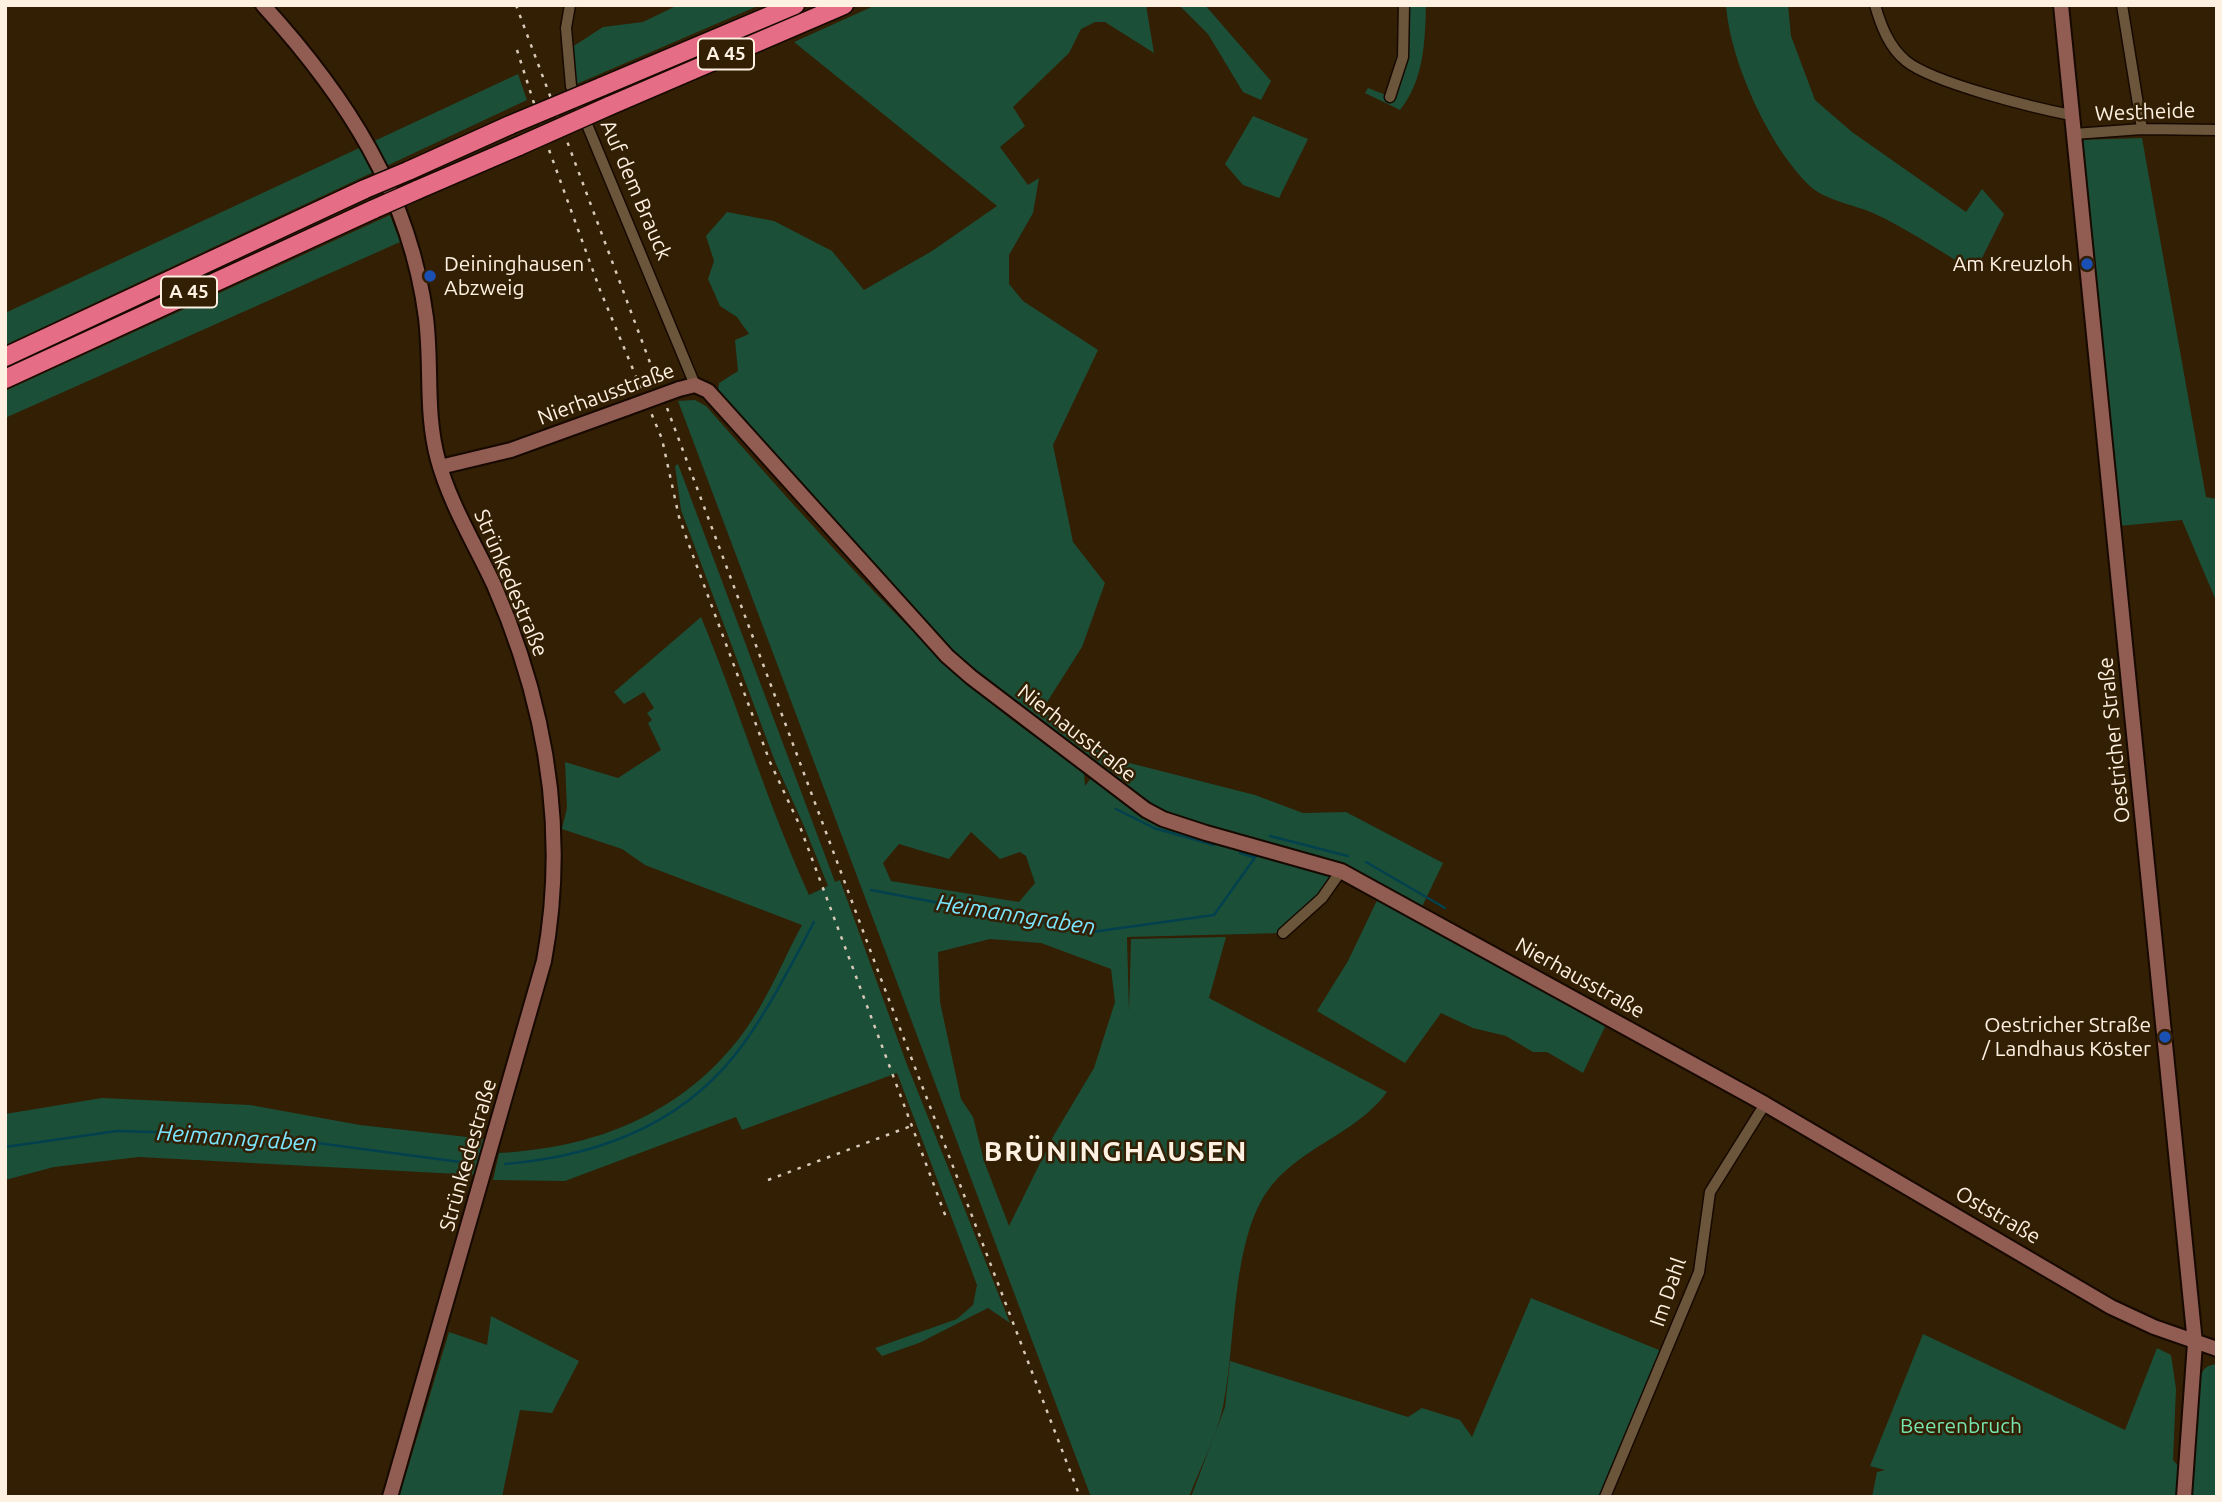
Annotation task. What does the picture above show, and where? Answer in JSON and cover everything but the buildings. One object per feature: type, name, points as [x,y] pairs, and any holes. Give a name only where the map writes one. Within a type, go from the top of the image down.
[{"type":"highway","name":"A 45","points":[[5,357],[510,125],[795,5]]},
{"type":"highway","name":"A 45","points":[[5,379],[373,209],[844,5]]},
{"type":"main road","name":"Strünkedestraße","points":[[263,5],[334,89],[375,157],[395,201],[416,267],[426,319],[429,412],[440,467],[494,586],[526,674],[550,778],[555,826],[555,886],[546,948],[531,1013],[390,1497]]},
{"type":"main road","name":"Oestricher Straße","points":[[2061,5],[2195,1343],[2184,1497]]},
{"type":"main road","name":"Nierhausstraße","points":[[440,467],[511,450],[679,389],[695,385],[708,391],[947,656],[1126,798],[1163,820],[1341,871],[1765,1104]]},
{"type":"main road","name":"Oststraße","points":[[1765,1104],[2111,1307],[2195,1343],[2217,1349]]},
{"type":"street","name":"Auf dem Brauck","points":[[570,5],[566,29],[571,86],[695,385]]},
{"type":"street","points":[[1390,97],[1403,57],[1404,5]]},
{"type":"street","points":[[1875,5],[1881,28],[1895,49],[1919,69],[2033,108],[2071,115]]},
{"type":"street","points":[[2122,5],[2142,129]]},
{"type":"street","name":"Westheide","points":[[2074,134],[2142,129],[2217,130]]},
{"type":"street","points":[[1283,933],[1322,898],[1341,871]]},
{"type":"street","name":"Im Dahl","points":[[1605,1497],[1699,1272],[1710,1192],[1765,1104]]},
{"type":"green space","points":[[678,5],[760,5],[572,86],[566,51],[603,27],[643,22]]},
{"type":"green space","points":[[876,5],[1146,5],[1154,53],[1105,22],[1095,22],[1081,29],[1069,53],[1013,107],[1025,126],[1000,147],[1028,185],[1039,178],[1033,213],[1009,255],[1009,284],[1023,301],[1098,350],[1053,445],[1073,542],[1105,583],[1082,647],[1042,710],[1110,758],[1255,795],[1303,813],[1346,812],[1443,863],[1419,913],[1612,1012],[1583,1073],[1547,1052],[1533,1052],[1506,1036],[1473,1028],[1441,1013],[1405,1063],[1317,1011],[1348,961],[1381,892],[1342,871],[1283,933],[1127,937],[1129,1012],[1131,939],[1226,937],[1209,998],[1387,1092],[1359,1120],[1293,1164],[1266,1193],[1255,1215],[1240,1268],[1223,1407],[1189,1497],[1091,1497],[678,401],[695,400],[706,406],[834,549],[901,619],[983,697],[1084,773],[1085,786],[1096,771],[956,658],[718,392],[719,383],[738,371],[735,340],[749,334],[737,317],[720,306],[708,279],[714,261],[706,236],[727,212],[774,221],[832,251],[864,290],[932,251],[997,206],[794,42]],"holes":[[[971,832],[1000,859],[1020,852],[1026,856],[1035,883],[1019,902],[891,881],[883,863],[899,844],[949,859]],[[990,939],[1041,943],[1111,969],[1115,1002],[1094,1068],[1054,1135],[1009,1226],[984,1161],[973,1117],[961,1099],[940,1002],[938,952]]]},
{"type":"green space","points":[[1179,5],[1205,5],[1271,81],[1261,100],[1243,92],[1208,34]]},
{"type":"green space","points":[[1399,5],[1426,5],[1424,47],[1419,73],[1400,110],[1365,93],[1368,88],[1386,95],[1401,38]]},
{"type":"green space","points":[[1726,5],[1788,5],[1791,36],[1815,100],[1852,132],[1966,212],[1982,189],[2004,214],[1975,272],[1886,219],[1831,199],[1810,186],[1780,149],[1754,102],[1735,51]]},
{"type":"green space","points":[[518,74],[527,100],[5,345],[5,313]]},
{"type":"green space","points":[[1253,116],[1308,139],[1279,198],[1243,185],[1225,164]]},
{"type":"green space","points":[[2142,138],[2206,497],[2217,499],[2217,603],[2182,520],[2119,526],[2097,285],[2085,213],[2081,140]]},
{"type":"green space","points":[[390,215],[400,242],[5,418],[5,391]]},
{"type":"green space","points":[[678,464],[835,882],[840,880],[906,1062],[1010,1323],[988,1308],[919,1343],[882,1356],[875,1348],[957,1319],[973,1305],[977,1285],[897,1073],[742,1130],[736,1117],[565,1181],[493,1180],[499,1153],[534,1150],[600,1135],[660,1108],[688,1089],[713,1067],[747,1028],[802,925],[645,865],[622,849],[562,829],[567,808],[565,762],[618,778],[661,750],[648,723],[652,720],[647,713],[654,708],[644,692],[624,704],[614,692],[701,617],[780,827],[809,895],[828,886],[776,764],[681,510],[675,466]]},
{"type":"green space","points":[[102,1098],[250,1105],[360,1125],[485,1139],[477,1175],[139,1157],[54,1167],[5,1180],[5,1114]]},
{"type":"green space","points":[[1531,1298],[1664,1352],[1601,1497],[1191,1497],[1225,1407],[1230,1361],[1408,1417],[1422,1408],[1460,1420],[1472,1437]]},
{"type":"green space","points":[[491,1316],[579,1361],[552,1413],[520,1410],[502,1497],[399,1497],[449,1332],[487,1345]]},
{"type":"green space","name":"Beerenbruch","points":[[1923,1334],[2125,1430],[2157,1348],[2171,1355],[2176,1389],[2173,1460],[2180,1468],[2178,1497],[1872,1497],[1877,1472],[1885,1470],[1870,1466]]},
{"type":"green space","points":[[2217,1364],[2217,1497],[2191,1497],[2196,1396],[2203,1371]]},
{"type":"waterway","points":[[1116,809],[1154,828],[1214,845]]},
{"type":"waterway","name":"Heimanngraben","points":[[1270,836],[1348,856]]},
{"type":"waterway","points":[[1240,853],[1253,857]]},
{"type":"waterway","name":"Heimanngraben","points":[[871,890],[1092,932],[1214,915],[1256,856]]},
{"type":"waterway","name":"Heimanngraben","points":[[1366,862],[1445,908]]},
{"type":"waterway","name":"Heimanngraben","points":[[505,1164],[540,1160],[607,1143],[639,1130],[696,1095],[721,1071],[754,1029],[814,922]]},
{"type":"waterway","name":"Heimanngraben","points":[[5,1147],[117,1131],[257,1135],[468,1163]]},
{"type":"railway","points":[[516,5],[881,979],[1080,1497]]},
{"type":"railway","points":[[517,50],[548,147],[600,290],[662,439],[679,517],[689,545],[770,762],[799,824],[947,1220]]},
{"type":"railway","points":[[768,1180],[911,1126]]},
{"type":"place","name":"Am Kreuzloh","points":[[2087,264]]},
{"type":"place","name":"Deininghausen Abzweig","points":[[430,276]]},
{"type":"place","name":"Oestricher Straße / Landhaus Köster","points":[[2165,1037]]},
{"type":"district","name":"BRÜNINGHAUSEN","points":[[1116,1152]]}]
